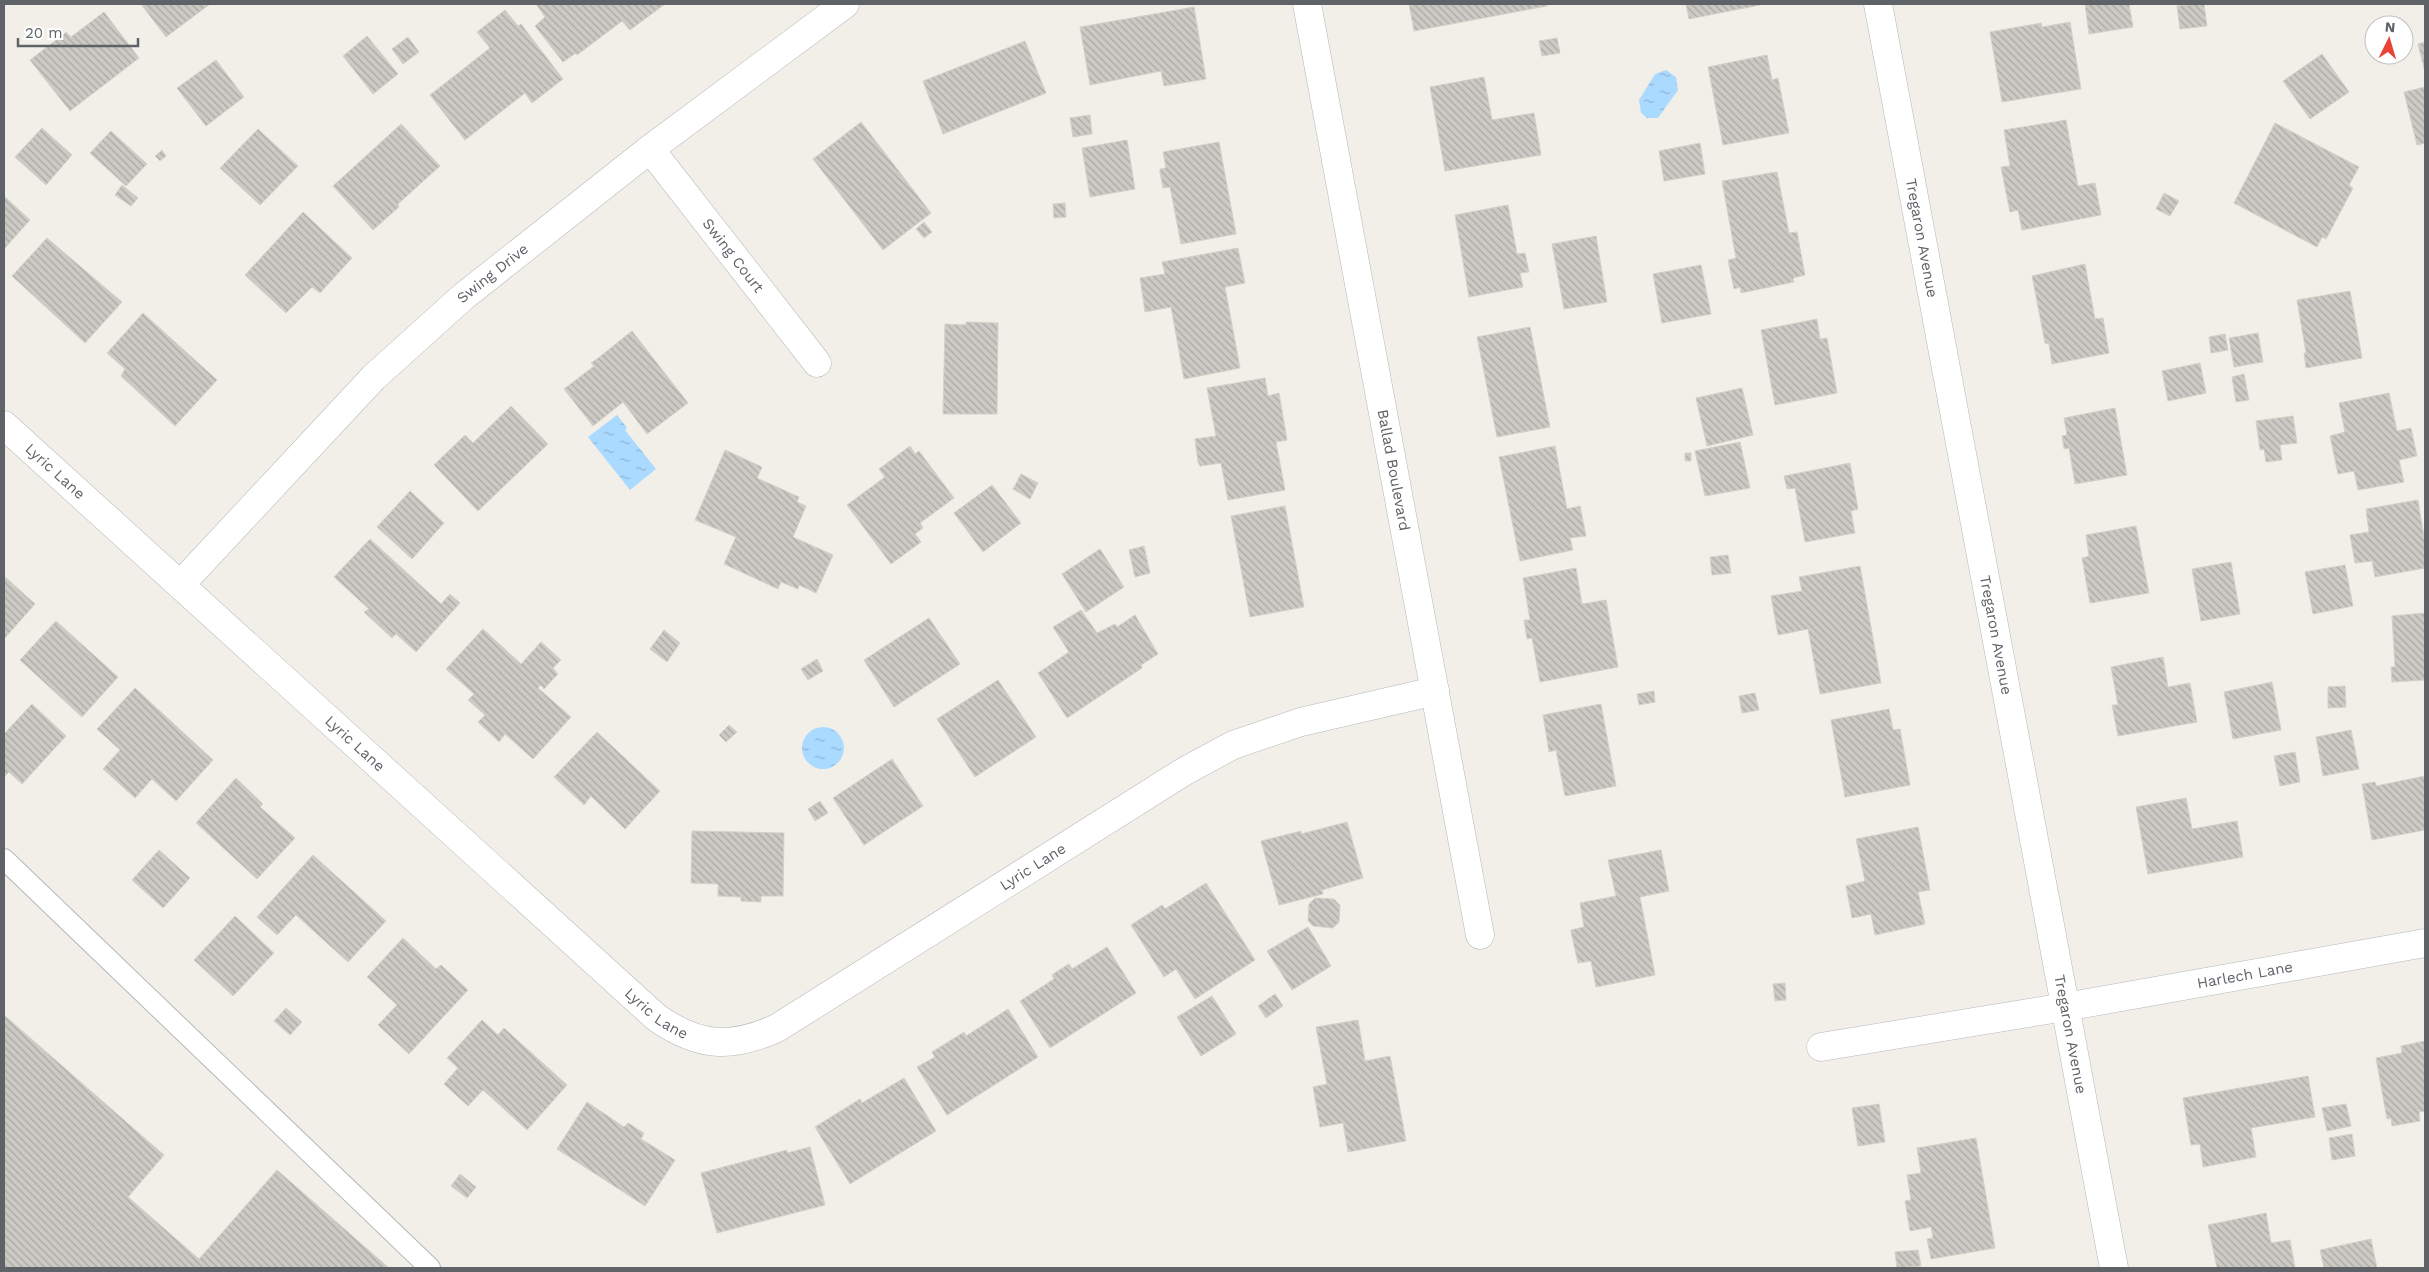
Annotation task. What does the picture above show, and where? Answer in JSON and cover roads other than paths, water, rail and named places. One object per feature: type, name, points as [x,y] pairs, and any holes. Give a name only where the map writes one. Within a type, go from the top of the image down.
[{"type":"street","name":"Swing Drive","points":[[180,585],[374,377],[464,296],[650,149],[845,4]]},
{"type":"street","name":"Ballad Boulevard","points":[[1307,4],[1480,935]]},
{"type":"street","name":"Tregaron Avenue","points":[[1878,4],[2114,1268]]},
{"type":"street","name":"Swing Court","points":[[650,149],[817,363]]},
{"type":"street","name":"Lyric Lane","points":[[4,425],[657,1018],[679,1033],[710,1042],[736,1043],[754,1039],[777,1028],[1184,771],[1233,745],[1301,722],[1435,691]]},
{"type":"street","name":"Harlech Lane","points":[[1821,1047],[2065,1007],[2425,943]]},
{"type":"lane","points":[[4,859],[430,1268]]},
{"type":"water","points":[[1666,70],[1676,77],[1678,90],[1658,118],[1647,118],[1641,113],[1639,100],[1655,74]]},
{"type":"water","points":[[617,415],[627,428],[625,430],[656,469],[630,490],[588,437]]},
{"type":"water","points":[[823,727],[838,733],[844,748],[838,763],[823,769],[808,763],[802,748],[808,733]]}]
